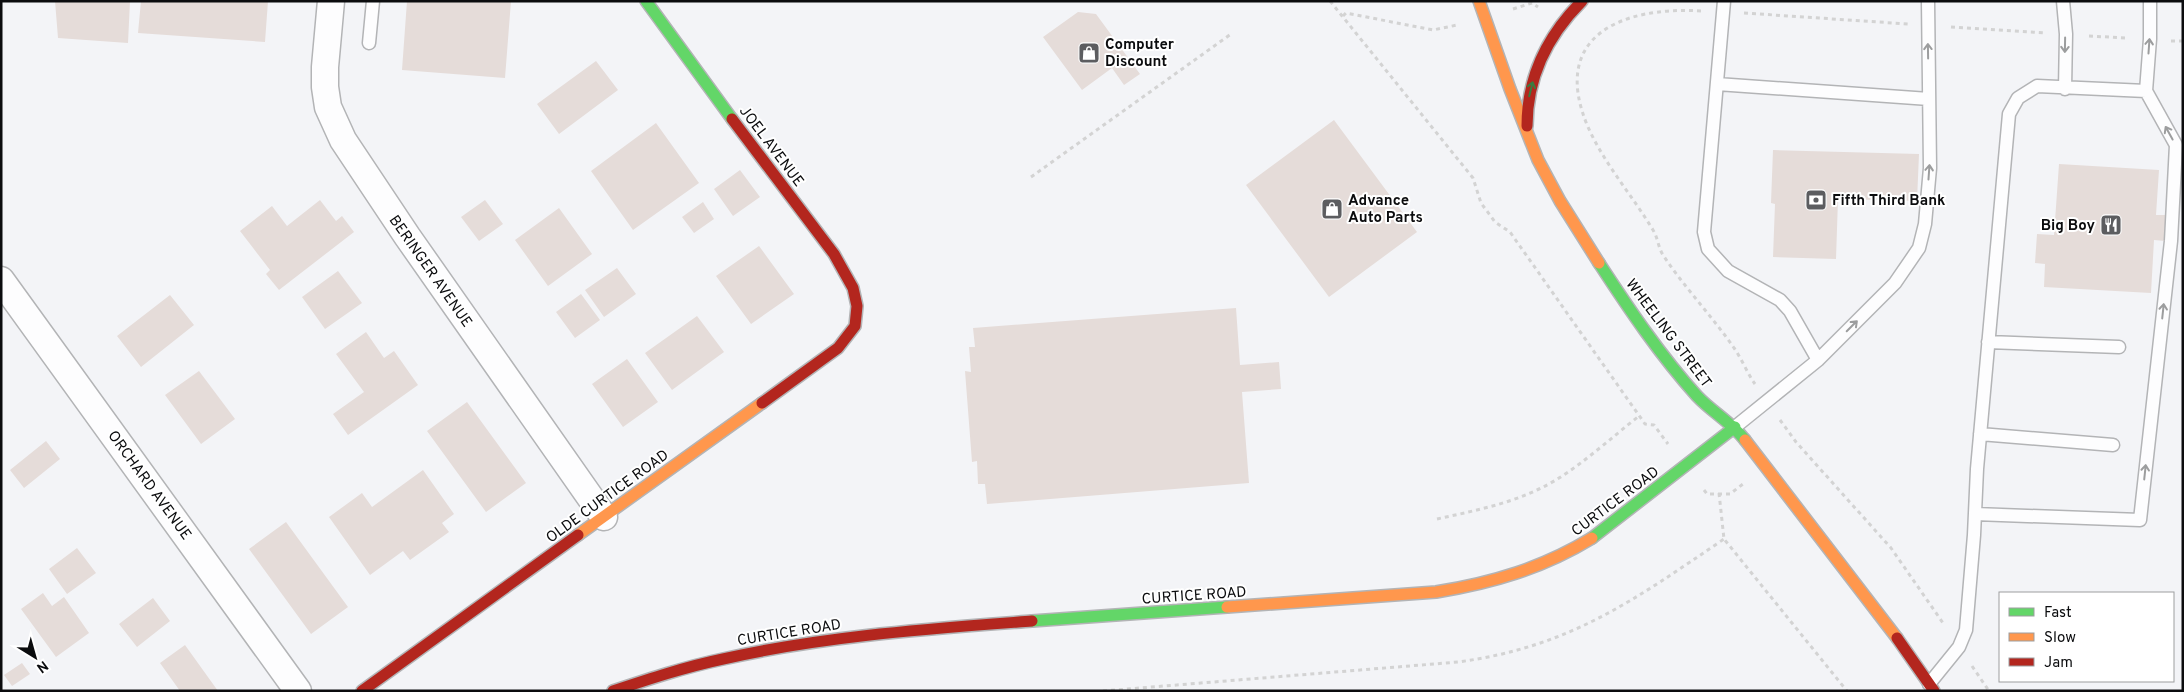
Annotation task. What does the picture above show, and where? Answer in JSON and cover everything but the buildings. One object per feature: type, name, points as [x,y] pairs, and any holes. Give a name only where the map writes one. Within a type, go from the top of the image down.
[{"type":"street","name":"BERINGER AVENUE","points":[[331,1],[325,87],[328,107],[343,140],[407,236],[604,517]]},
{"type":"street","name":"JOEL AVENUE","points":[[646,1],[824,241],[846,274],[853,290],[858,316]]},
{"type":"street","name":"WHEELING STREET","points":[[1480,1],[1528,137],[1538,160],[1560,201],[1628,310],[1698,397],[1735,427],[1885,620],[1932,688]]},
{"type":"street","points":[[1528,137],[1526,111],[1530,91],[1541,58],[1561,24],[1582,1]]},
{"type":"street","name":"ORCHARD AVENUE","points":[[1,280],[298,691]]},
{"type":"street","name":"OLDE CURTICE ROAD","points":[[362,691],[838,348],[855,327],[858,316]]},
{"type":"street","name":"CURTICE ROAD","points":[[613,691],[675,670],[724,658],[850,637],[981,625],[1348,599],[1464,588],[1532,571],[1600,534],[1735,427]]},
{"type":"lane","points":[[369,43],[373,1]]},
{"type":"lane","points":[[1735,427],[1818,360],[1895,284],[1919,248],[1925,224],[1930,168],[1928,1]]},
{"type":"lane","points":[[2063,1],[2066,34],[2065,89]]},
{"type":"lane","points":[[1975,514],[2140,520],[2171,241],[2176,146],[2146,90],[2150,39],[2150,1]]},
{"type":"lane","points":[[1724,7],[1704,232],[1708,249],[1728,271],[1780,300],[1790,310],[1818,360]]},
{"type":"lane","points":[[1717,84],[1929,99]]},
{"type":"lane","points":[[1932,688],[1959,647],[1966,630],[1980,434],[2009,114],[2018,98],[2037,86],[2065,89],[2146,90]]},
{"type":"lane","points":[[1988,342],[2119,347]]},
{"type":"lane","points":[[1980,434],[2114,445]]},
{"type":"path","points":[[1330,1],[1473,178],[1481,203],[1495,222],[1510,232],[1639,416],[1645,424],[1654,425],[1706,494],[1730,494],[1796,442]]},
{"type":"path","points":[[1989,691],[1891,548],[1796,442],[1766,401],[1735,350],[1661,253],[1653,229],[1612,171],[1589,129],[1581,109],[1578,72],[1582,55],[1589,42],[1601,31],[1615,23],[1647,13],[1724,7],[1928,25],[2183,42]]},
{"type":"path","points":[[1031,177],[1231,34]]},
{"type":"path","points":[[1437,519],[1479,510],[1524,496],[1545,486],[1639,416]]},
{"type":"path","points":[[1719,494],[1724,539],[1847,691]]},
{"type":"path","points":[[1103,691],[1458,662],[1499,656],[1547,643],[1594,622],[1652,588],[1724,539]]},
{"type":"traffic: fast","points":[[646,1],[732,119]]},
{"type":"traffic: fast","points":[[1599,263],[1645,331],[1683,380],[1703,402],[1734,428],[1745,440]]},
{"type":"traffic: fast","points":[[1592,538],[1735,427]]},
{"type":"traffic: fast","points":[[1032,621],[1227,607]]},
{"type":"traffic: slow","points":[[1479,1],[1510,89],[1538,160],[1560,201],[1599,263]]},
{"type":"traffic: slow","points":[[578,535],[762,403]]},
{"type":"traffic: slow","points":[[1745,440],[1897,638]]},
{"type":"traffic: slow","points":[[1227,607],[1436,592],[1477,584],[1517,573],[1555,558],[1592,538]]},
{"type":"traffic: jam","points":[[1527,126],[1531,90],[1541,58],[1559,28],[1582,1]]},
{"type":"traffic: jam","points":[[732,119],[834,254],[853,288],[857,306],[855,326],[838,348],[762,403]]},
{"type":"traffic: jam","points":[[362,691],[578,535]]},
{"type":"traffic: jam","points":[[613,691],[709,662],[799,644],[876,634],[1032,621]]},
{"type":"traffic: jam","points":[[1897,638],[1934,691]]},
{"type":"place","name":"Computer Discount","points":[[1089,53]]},
{"type":"place","name":"Fifth Third Bank","points":[[1816,200]]},
{"type":"place","name":"Advance Auto Parts","points":[[1332,209]]},
{"type":"place","name":"Big Boy","points":[[2111,225]]}]
